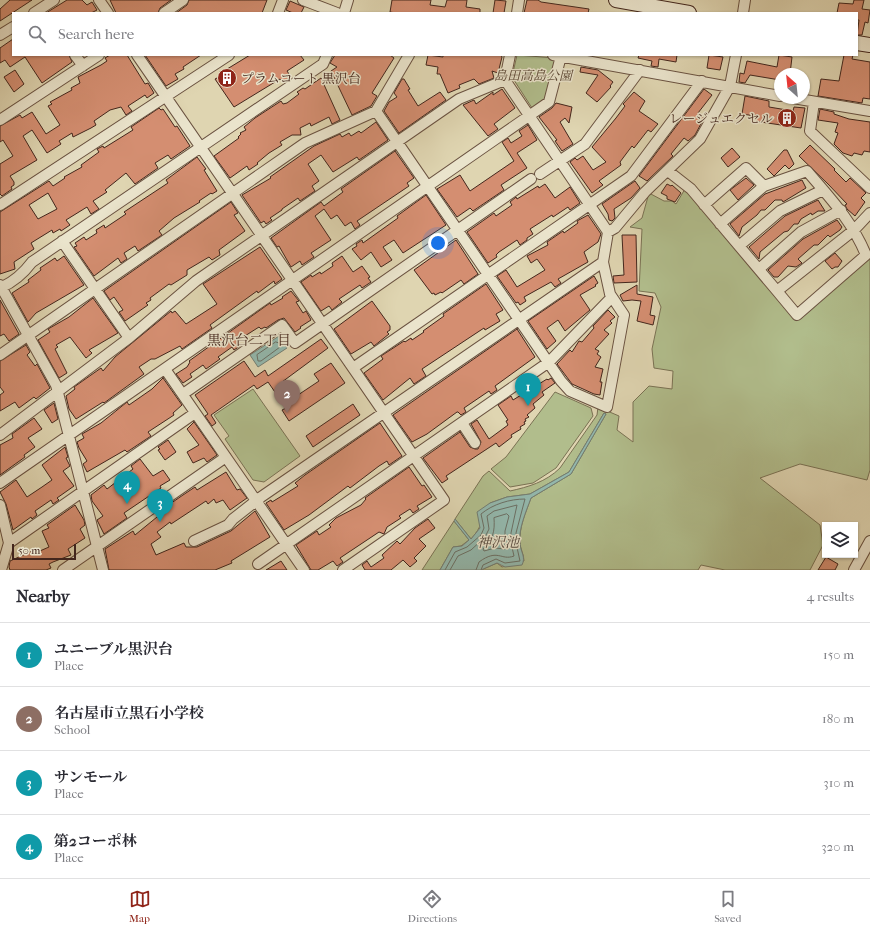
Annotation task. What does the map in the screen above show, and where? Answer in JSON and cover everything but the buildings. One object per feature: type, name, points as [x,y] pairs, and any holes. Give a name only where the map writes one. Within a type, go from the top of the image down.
[{"type":"street","points":[[41,11],[54,0]]},
{"type":"street","points":[[99,0],[107,12]]},
{"type":"street","points":[[166,12],[184,0]]},
{"type":"street","points":[[278,12],[283,0]]},
{"type":"street","points":[[302,0],[334,12]]},
{"type":"street","points":[[344,12],[348,0]]},
{"type":"street","points":[[517,12],[520,0]]},
{"type":"street","points":[[616,0],[683,12]]},
{"type":"street","points":[[743,12],[745,0]]},
{"type":"street","points":[[0,35],[12,28]]},
{"type":"street","points":[[858,43],[870,45]]},
{"type":"street","points":[[76,56],[83,66]]},
{"type":"street","points":[[0,120],[98,56]]},
{"type":"street","points":[[138,56],[444,500],[343,570]]},
{"type":"street","points":[[0,205],[228,56]]},
{"type":"street","points":[[103,570],[58,392],[28,335],[0,287],[12,282],[25,271],[32,262],[323,64],[326,56]]},
{"type":"street","points":[[0,355],[305,143],[376,111],[408,56]]},
{"type":"street","points":[[376,111],[518,319],[570,391],[607,407],[624,315],[610,294],[603,262],[608,232],[505,80],[510,56]]},
{"type":"street","points":[[0,483],[550,102],[557,56],[774,95]]},
{"type":"street","points":[[608,232],[615,228],[645,192],[700,138],[730,86],[736,56]]},
{"type":"street","points":[[183,394],[282,325],[295,343],[585,144],[640,70]]},
{"type":"street","points":[[0,435],[129,338],[196,281],[459,99],[505,80]]},
{"type":"street","points":[[353,368],[631,176],[702,81]]},
{"type":"street","points":[[810,101],[870,111]]},
{"type":"street","points":[[814,102],[810,132],[870,188]]},
{"type":"street","points":[[704,205],[746,168],[764,186]]},
{"type":"street","points":[[668,171],[691,189],[720,224],[797,314],[866,255],[854,230],[841,210],[807,171],[764,186],[720,224]]},
{"type":"street","points":[[739,246],[780,211],[823,190]]},
{"type":"street","points":[[759,269],[802,232],[841,210]]},
{"type":"street","points":[[777,291],[854,230],[870,213]]},
{"type":"street","points":[[62,241],[129,338]]},
{"type":"street","points":[[194,541],[228,525],[233,518],[256,501],[518,319],[603,262]]},
{"type":"street","points":[[258,564],[549,362],[612,297]]},
{"type":"street","points":[[165,368],[304,570]]},
{"type":"street","points":[[9,543],[195,413]]},
{"type":"street","points":[[462,423],[475,443]]},
{"type":"street","points":[[63,570],[226,457]]},
{"type":"street","points":[[0,505],[9,543],[1,570]]},
{"type":"street","points":[[854,570],[870,541]]},
{"type":"green space","name":"島田高島公園","points":[[517,56],[555,58],[557,64],[547,100],[532,108],[512,77]]},
{"type":"green space","points":[[685,189],[796,321],[870,257],[870,470],[867,480],[800,464],[760,478],[820,525],[822,547],[810,570],[725,570],[701,565],[698,570],[481,570],[497,563],[502,567],[524,561],[520,545],[520,536],[523,520],[531,498],[571,474],[606,414],[604,413],[569,472],[530,494],[507,497],[490,503],[480,526],[471,539],[455,519],[483,476],[489,471],[510,491],[530,486],[549,477],[560,468],[597,415],[598,407],[619,416],[617,430],[633,442],[633,402],[649,386],[672,389],[673,371],[654,368],[652,349],[661,307],[655,293],[639,291],[642,229],[630,227],[642,218],[649,193],[664,201],[672,201],[676,204]]},
{"type":"green space","points":[[253,389],[300,456],[264,482],[253,480],[225,439],[229,436],[214,415]]},
{"type":"green space","points":[[555,392],[591,408],[593,416],[556,468],[533,483],[510,487],[491,469],[506,457]]},
{"type":"green space","points":[[454,521],[469,540],[461,546],[453,547],[440,570],[422,570]]},
{"type":"water","points":[[279,336],[287,348],[258,367],[250,355]]},
{"type":"water","name":"神沢池","points":[[604,413],[606,414],[571,474],[531,498],[520,532],[520,544],[523,557],[522,565],[505,567],[497,563],[481,570],[440,570],[453,547],[462,546],[469,540],[454,521],[455,519],[471,539],[480,528],[477,512],[490,503],[507,497],[530,494],[569,472]]},
{"type":"place","name":"プラムコート 黒沢台","points":[[227,78]]},
{"type":"place","name":"レージュエクセル","points":[[787,118]]},
{"type":"place","name":"ユニーブル黒沢台","points":[[528,406]]},
{"type":"place","name":"名古屋市立黒石小学校","points":[[287,413]]},
{"type":"place","name":"第2コーポ林","points":[[127,504]]},
{"type":"place","name":"サンモール","points":[[160,522]]},
{"type":"district","name":"黒沢台二丁目","points":[[249,340]]}]
